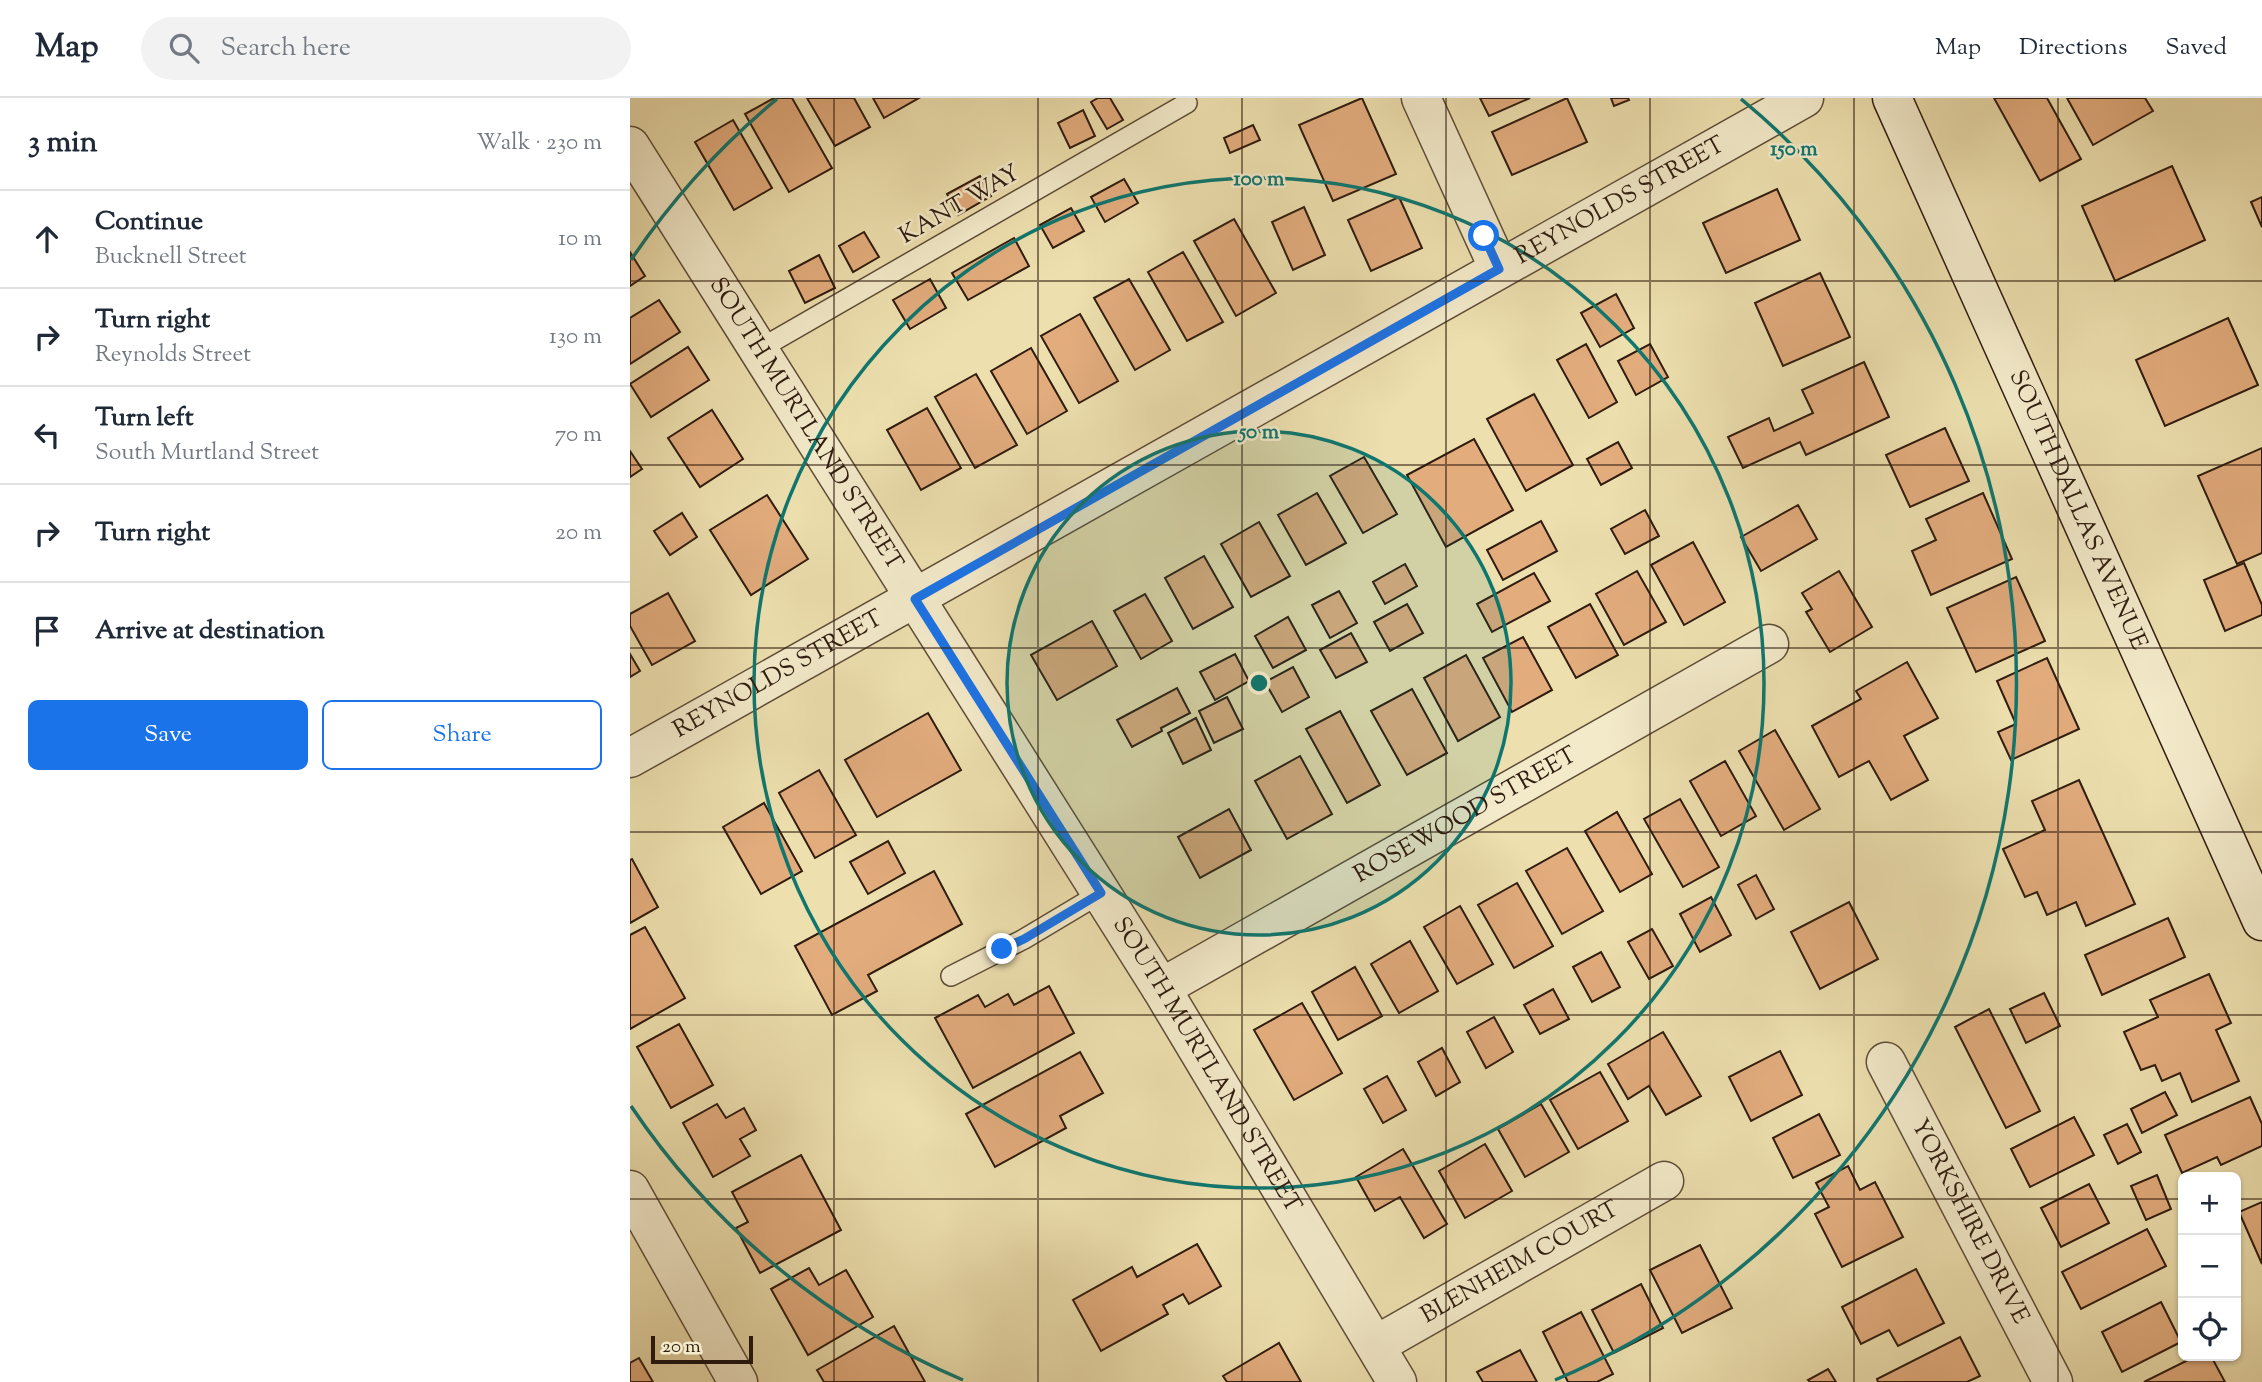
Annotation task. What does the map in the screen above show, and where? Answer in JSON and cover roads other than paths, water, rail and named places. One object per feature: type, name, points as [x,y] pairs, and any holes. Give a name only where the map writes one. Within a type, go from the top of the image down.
[{"type":"street","points":[[1421,98],[1499,269]]},
{"type":"street","name":"REYNOLDS STREET","points":[[630,758],[1804,98]]},
{"type":"street","name":"SOUTH DALLAS AVENUE","points":[[1892,98],[2262,921]]},
{"type":"street","name":"SOUTH MURTLAND STREET","points":[[630,146],[1161,988],[1397,1382]]},
{"type":"street","name":"ROSEWOOD STREET","points":[[1161,988],[1769,643]]},
{"type":"street","name":"YORKSHIRE DRIVE","points":[[1886,1062],[2053,1382]]},
{"type":"street","name":"BLENHEIM COURT","points":[[1376,1345],[1664,1181]]},
{"type":"street","points":[[630,1190],[737,1382]]},
{"type":"lane","name":"KANT WAY","points":[[758,350],[1187,103]]},
{"type":"lane","points":[[951,976],[1024,939],[1101,893]]}]
